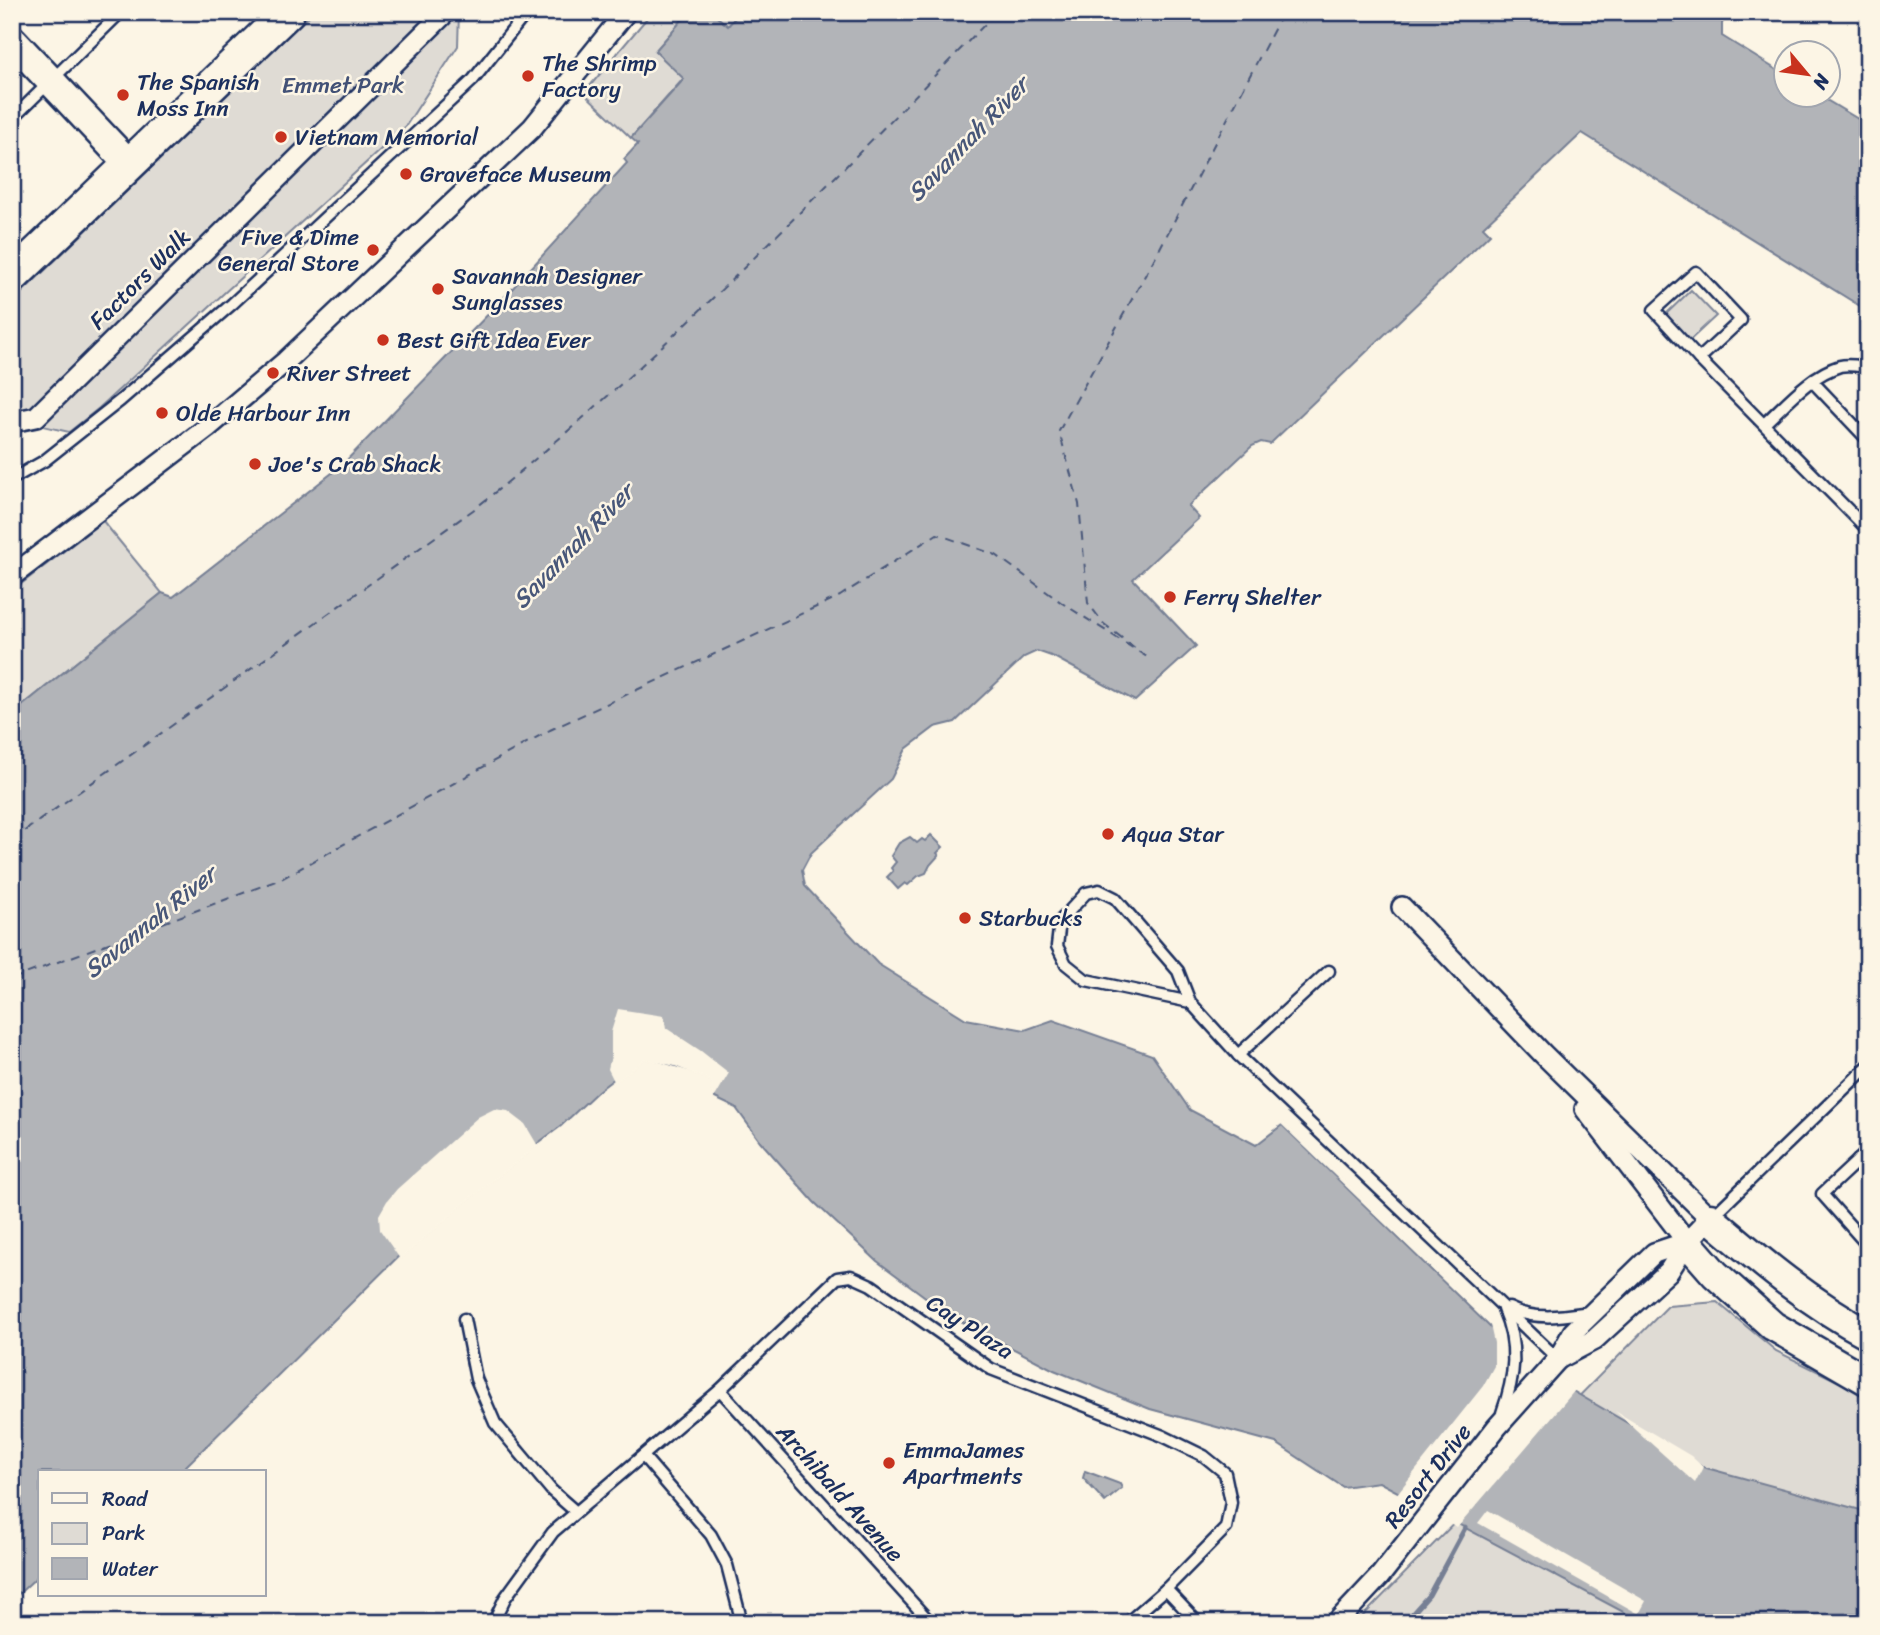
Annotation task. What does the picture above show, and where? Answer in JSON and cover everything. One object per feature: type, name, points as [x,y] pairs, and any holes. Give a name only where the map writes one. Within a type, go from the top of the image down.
[{"type":"main road","points":[[12,277],[288,12]]},
{"type":"street","name":"Factors Walk","points":[[12,422],[37,416],[446,12]]},
{"type":"street","points":[[12,576],[198,435],[286,361],[533,128],[626,12]]},
{"type":"street","points":[[12,40],[130,164]]},
{"type":"street","points":[[1402,907],[1543,1054],[1710,1218],[1794,1286],[1836,1316],[1868,1334]]},
{"type":"street","points":[[1543,1054],[1687,1242],[1715,1274],[1773,1326],[1868,1381]]},
{"type":"street","name":"Resort Drive","points":[[1558,1359],[1594,1340],[1670,1270],[1687,1242],[1710,1218]]},
{"type":"street","name":"Resort Drive","points":[[1336,1623],[1380,1576],[1497,1427],[1558,1359],[1573,1332],[1654,1253],[1687,1242]]},
{"type":"lane","points":[[12,119],[121,12]]},
{"type":"lane","points":[[12,478],[44,461],[121,400],[232,304],[473,80],[527,12]]},
{"type":"lane","points":[[1699,359],[1741,320],[1696,272],[1654,310],[1699,359],[1868,530]]},
{"type":"lane","points":[[1764,424],[1812,381],[1842,365],[1868,367]]},
{"type":"lane","points":[[1812,381],[1868,440]]},
{"type":"lane","points":[[1190,1002],[1086,980],[1076,974],[1066,964],[1057,946],[1060,921],[1086,894],[1099,890],[1115,898],[1178,971],[1190,1002],[1238,1055],[1558,1359]]},
{"type":"lane","points":[[1238,1055],[1329,971]]},
{"type":"lane","points":[[1710,1218],[1868,1066]]},
{"type":"lane","points":[[1868,1151],[1822,1194],[1868,1246]]},
{"type":"lane","points":[[1858,1160],[1868,1170]]},
{"type":"lane","name":"Cay Plaza","points":[[493,1623],[505,1598],[553,1532],[720,1390],[837,1278],[851,1276],[871,1285],[992,1369],[1163,1436],[1204,1456],[1225,1472],[1231,1503],[1226,1528],[1166,1590],[1127,1623]]},
{"type":"lane","points":[[1500,1304],[1540,1317],[1594,1311]]},
{"type":"lane","points":[[1497,1427],[1513,1379],[1515,1357],[1510,1324],[1500,1304]]},
{"type":"lane","points":[[464,1319],[476,1379],[495,1423],[552,1491],[576,1512]]},
{"type":"lane","name":"Archibald Avenue","points":[[720,1390],[931,1623]]},
{"type":"lane","points":[[643,1456],[711,1535],[727,1565],[742,1623]]},
{"type":"lane","points":[[1166,1590],[1198,1623]]},
{"type":"green space","name":"Emmet Park","points":[[313,12],[459,12],[458,46],[405,127],[99,408],[69,432],[12,419],[12,302]]},
{"type":"green space","points":[[652,12],[689,12],[655,51],[684,78],[631,138],[584,93]]},
{"type":"green space","points":[[711,12],[740,12],[728,26]]},
{"type":"green space","points":[[1691,290],[1716,316],[1689,341],[1665,315]]},
{"type":"green space","points":[[103,521],[162,593],[12,714],[12,591]]},
{"type":"green space","points":[[1717,1302],[1776,1351],[1868,1396],[1868,1623],[1356,1623],[1668,1306]]},
{"type":"water","name":"Savannah River","points":[[689,12],[711,12],[728,26],[740,12],[1726,12],[1722,36],[1772,67],[1772,108],[1840,108],[1868,125],[1868,311],[1582,133],[1483,227],[1490,234],[1270,444],[1261,442],[1252,446],[1188,506],[1199,518],[1133,579],[1196,646],[1135,701],[1054,657],[1037,651],[1024,657],[955,722],[935,727],[906,749],[891,779],[811,853],[802,870],[805,886],[878,964],[966,1019],[1025,1030],[1053,1020],[1152,1055],[1190,1110],[1256,1145],[1282,1125],[1530,1366],[1703,1467],[1868,1512],[1868,1623],[1644,1623],[1379,1482],[1343,1487],[1276,1443],[1150,1409],[1054,1370],[951,1316],[877,1261],[814,1202],[760,1141],[736,1108],[715,1098],[714,1078],[644,1056],[598,1091],[561,1126],[470,1194],[417,1238],[182,1470],[38,1470],[38,1576],[12,1600],[12,714],[162,593],[173,597],[341,466],[499,303],[627,163],[624,159],[638,144],[631,138],[684,79],[655,51]]},
{"type":"water","points":[[931,835],[943,847],[937,853],[939,855],[926,873],[898,889],[887,877],[896,862],[891,856],[899,843],[910,837],[917,843],[922,839],[925,841]]},
{"type":"water","points":[[1085,1471],[1120,1484],[1122,1488],[1105,1502],[1083,1478]]},
{"type":"pier","points":[[618,1009],[664,1016],[666,1028],[729,1073],[715,1097],[712,1097],[711,1081],[675,1066],[645,1059],[615,1083],[608,1069],[611,1032]]},
{"type":"pier","points":[[494,1109],[508,1111],[525,1124],[538,1146],[472,1197],[400,1259],[380,1230],[379,1215],[387,1201],[478,1117]]},
{"type":"pier","points":[[1282,1121],[1532,1363],[1576,1389],[1457,1528],[1396,1495],[1483,1386],[1494,1366],[1494,1343],[1490,1325],[1279,1122]]},
{"type":"pier","points":[[1615,1411],[1691,1456],[1703,1467],[1695,1483]]},
{"type":"pier","points":[[1488,1510],[1646,1601],[1639,1614],[1478,1523]]},
{"type":"waterway","points":[[1404,1623],[1429,1595],[1465,1528]]},
{"type":"ferry route","points":[[12,840],[473,510],[543,453],[677,332],[742,269],[997,12]]},
{"type":"ferry route","points":[[1135,648],[1104,624],[1088,603],[1079,504],[1059,431],[1158,252],[1283,12]]},
{"type":"ferry route","points":[[12,979],[281,879],[550,730],[840,596],[937,534],[996,555],[1062,603],[1147,657]]},
{"type":"place","name":"The Shrimp Factory","points":[[528,76]]},
{"type":"place","name":"The Spanish Moss Inn","points":[[123,95]]},
{"type":"place","name":"Vietnam Memorial","points":[[281,137]]},
{"type":"place","name":"Graveface Museum","points":[[406,174]]},
{"type":"place","name":"Five & Dime General Store","points":[[373,250]]},
{"type":"place","name":"Savannah Designer Sunglasses","points":[[438,289]]},
{"type":"place","name":"Best Gift Idea Ever","points":[[383,340]]},
{"type":"place","name":"River Street","points":[[273,373]]},
{"type":"place","name":"Olde Harbour Inn","points":[[162,413]]},
{"type":"place","name":"Joe's Crab Shack","points":[[255,464]]},
{"type":"place","name":"Ferry Shelter","points":[[1170,597]]},
{"type":"place","name":"Aqua Star","points":[[1108,834]]},
{"type":"place","name":"Starbucks","points":[[965,918]]},
{"type":"place","name":"EmmaJames Apartments","points":[[889,1463]]}]
